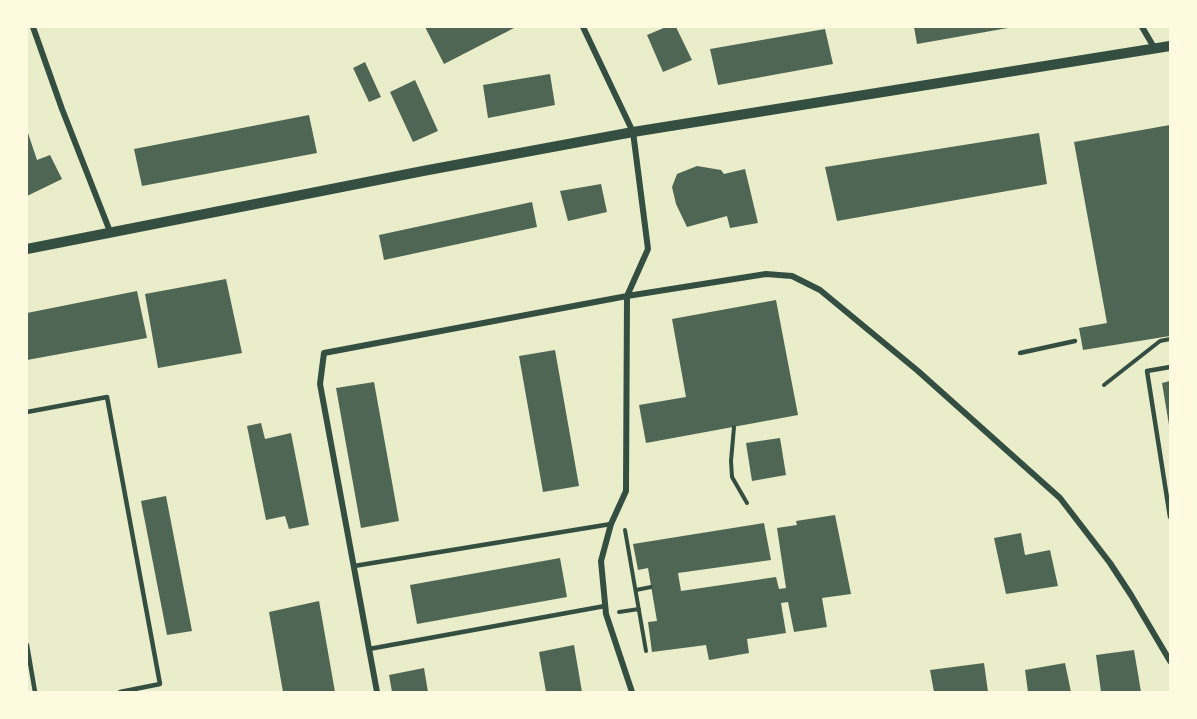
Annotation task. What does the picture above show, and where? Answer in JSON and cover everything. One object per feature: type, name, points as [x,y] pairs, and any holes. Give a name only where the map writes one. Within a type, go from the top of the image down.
[{"type":"street","points":[[33,27],[111,234]]},
{"type":"street","points":[[583,27],[633,132],[648,249],[627,296],[626,491],[611,524],[601,561],[606,614],[632,692]]},
{"type":"street","points":[[1142,27],[1155,48]]},
{"type":"street","points":[[27,249],[633,132],[1170,46]]},
{"type":"street","points":[[377,692],[320,384],[324,353],[627,296],[766,274],[792,276],[820,290],[918,371],[1060,498],[1110,563],[1170,661]]},
{"type":"lane","points":[[1020,353],[1075,341]]},
{"type":"lane","points":[[1170,367],[1147,371],[1170,517]]},
{"type":"lane","points":[[27,412],[107,397],[160,684],[120,692]]},
{"type":"lane","points":[[354,566],[611,524]]},
{"type":"lane","points":[[369,649],[605,606]]},
{"type":"lane","points":[[27,645],[35,692]]},
{"type":"path","points":[[1104,385],[1160,341],[1170,339]]},
{"type":"path","points":[[734,427],[732,477],[747,503]]},
{"type":"path","points":[[625,530],[646,651]]},
{"type":"path","points":[[636,590],[651,587]]},
{"type":"path","points":[[606,614],[639,609]]},
{"type":"building","points":[[425,27],[516,27],[444,64]]},
{"type":"building","points":[[666,27],[676,27],[692,60],[663,72],[647,35]]},
{"type":"building","points":[[914,27],[1008,27],[1008,28],[917,44]]},
{"type":"building","points":[[825,29],[833,64],[718,85],[710,49]]},
{"type":"building","points":[[365,62],[381,97],[369,102],[353,68]]},
{"type":"building","points":[[550,74],[555,105],[488,118],[483,85]]},
{"type":"building","points":[[415,80],[438,131],[413,142],[390,92]]},
{"type":"building","points":[[309,115],[317,153],[142,186],[134,149]]},
{"type":"building","points":[[1170,125],[1170,336],[1083,350],[1079,328],[1107,323],[1074,142]]},
{"type":"building","points":[[27,130],[37,160],[50,155],[62,179],[27,196]]},
{"type":"building","points":[[1039,133],[1047,184],[837,221],[825,167]]},
{"type":"building","points":[[697,166],[721,170],[724,174],[745,169],[758,223],[730,228],[727,216],[687,227],[676,204],[672,187],[677,174]]},
{"type":"building","points":[[601,184],[607,212],[568,221],[560,191]]},
{"type":"building","points":[[532,202],[537,227],[384,260],[379,235]]},
{"type":"building","points":[[226,279],[242,353],[158,368],[145,294]]},
{"type":"building","points":[[137,291],[147,338],[27,360],[27,313]]},
{"type":"building","points":[[776,300],[798,415],[646,443],[639,405],[686,397],[672,319]]},
{"type":"building","points":[[555,350],[579,486],[543,492],[519,356]]},
{"type":"building","points":[[1170,381],[1170,425],[1169,425],[1162,383]]},
{"type":"building","points":[[374,382],[399,521],[361,528],[336,388]]},
{"type":"building","points":[[261,423],[265,439],[291,433],[309,525],[289,529],[285,516],[266,520],[247,426]]},
{"type":"building","points":[[780,438],[786,475],[752,481],[746,443]]},
{"type":"building","points":[[166,496],[192,631],[167,635],[141,501]]},
{"type":"building","points":[[835,515],[851,594],[822,598],[827,627],[794,632],[788,602],[781,603],[786,633],[747,639],[749,653],[709,660],[706,645],[652,652],[648,622],[657,621],[648,568],[638,570],[633,544],[764,523],[771,560],[678,573],[681,591],[776,577],[779,589],[786,588],[777,528],[797,525],[796,521]]},
{"type":"building","points":[[1021,533],[1025,555],[1050,550],[1058,586],[1006,594],[994,538]]},
{"type":"building","points":[[560,558],[567,597],[417,624],[410,585]]},
{"type":"building","points":[[319,601],[335,692],[283,692],[269,612]]},
{"type":"building","points":[[574,645],[582,692],[546,692],[539,652]]},
{"type":"building","points":[[1134,650],[1141,692],[1101,692],[1096,655]]},
{"type":"building","points":[[984,663],[988,692],[934,692],[930,670]]},
{"type":"building","points":[[1065,663],[1071,692],[1028,692],[1025,670]]},
{"type":"building","points":[[424,668],[428,692],[392,692],[389,675]]}]
